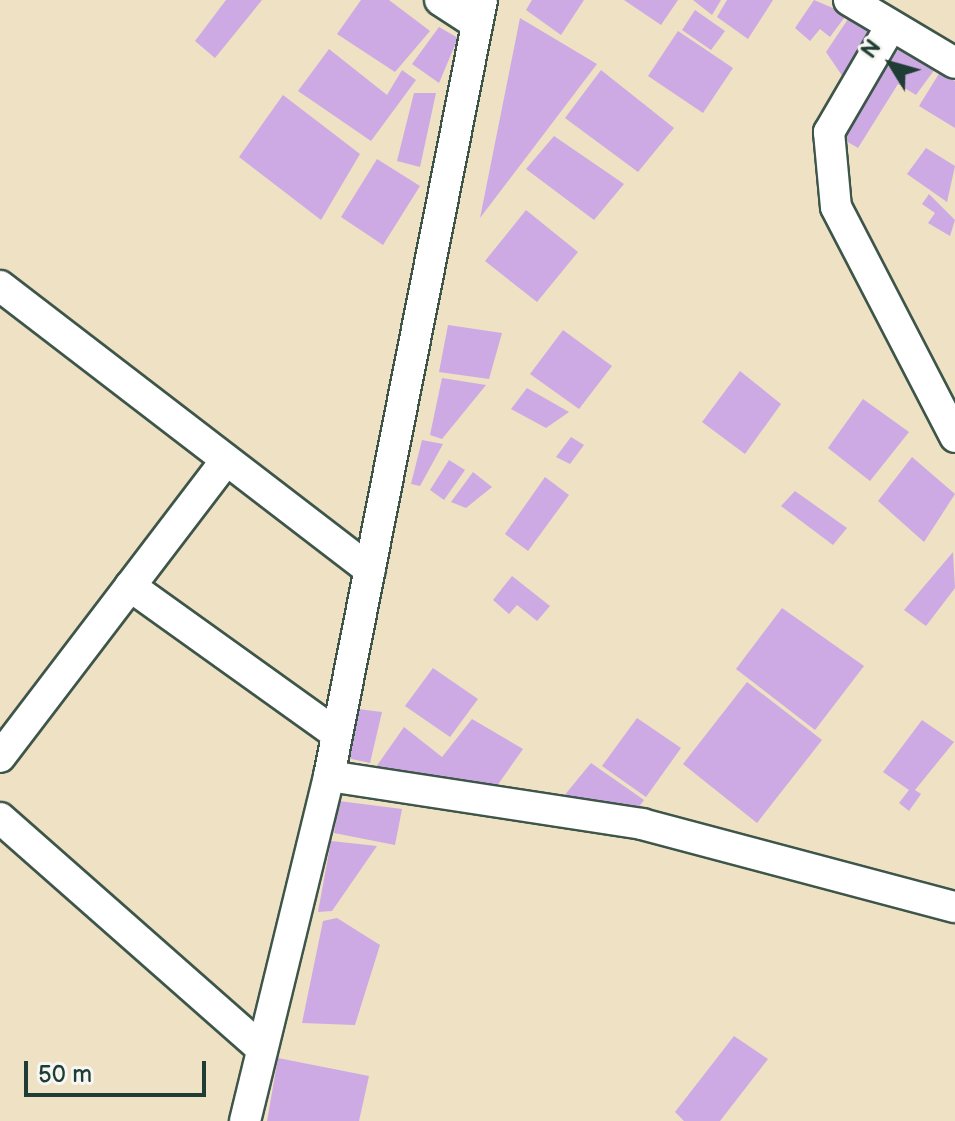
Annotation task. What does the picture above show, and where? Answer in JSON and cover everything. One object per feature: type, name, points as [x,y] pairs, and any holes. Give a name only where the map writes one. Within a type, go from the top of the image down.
[{"type":"street","points":[[245,1121],[259,1046],[329,776],[480,12],[440,0]]},
{"type":"street","points":[[849,0],[955,63]]},
{"type":"street","points":[[891,26],[829,132],[836,207],[955,437]]},
{"type":"street","points":[[0,286],[370,570]]},
{"type":"street","points":[[0,757],[226,460]]},
{"type":"street","points":[[130,586],[337,734]]},
{"type":"street","points":[[329,776],[642,824],[955,907]]},
{"type":"street","points":[[0,818],[259,1046]]},
{"type":"building","points":[[226,0],[262,0],[215,58],[195,41]]},
{"type":"building","points":[[361,0],[389,0],[430,31],[395,72],[337,34]]},
{"type":"building","points":[[532,0],[584,0],[561,35],[526,10]]},
{"type":"building","points":[[624,0],[678,0],[661,25]]},
{"type":"building","points":[[693,0],[721,0],[712,15]]},
{"type":"building","points":[[727,0],[773,0],[748,39],[717,17]]},
{"type":"building","points":[[814,0],[847,14],[830,37],[820,29],[810,41],[795,28]]},
{"type":"building","points":[[695,10],[725,31],[711,50],[682,30]]},
{"type":"building","points":[[850,16],[872,32],[843,77],[826,52]]},
{"type":"building","points":[[520,18],[597,64],[480,218]]},
{"type":"building","points":[[439,27],[458,38],[439,83],[412,64]]},
{"type":"building","points":[[678,31],[733,68],[703,113],[648,76]]},
{"type":"building","points":[[900,47],[935,69],[916,95],[898,84],[858,148],[846,141],[845,129]]},
{"type":"building","points":[[329,49],[387,95],[402,70],[416,80],[371,141],[298,91]]},
{"type":"building","points":[[601,70],[674,128],[638,172],[565,118]]},
{"type":"building","points":[[940,72],[955,81],[955,128],[919,106]]},
{"type":"building","points":[[414,93],[436,93],[420,167],[397,161]]},
{"type":"building","points":[[283,95],[360,154],[321,220],[239,157]]},
{"type":"building","points":[[554,136],[624,184],[594,220],[526,169]]},
{"type":"building","points":[[926,148],[955,166],[947,202],[907,174]]},
{"type":"building","points":[[377,159],[420,186],[383,245],[341,217]]},
{"type":"building","points":[[929,194],[955,220],[950,236],[928,223],[935,213],[922,204]]},
{"type":"building","points":[[526,210],[578,252],[537,302],[485,261]]},
{"type":"building","points":[[448,325],[502,333],[489,379],[439,372]]},
{"type":"building","points":[[563,330],[612,366],[579,409],[530,374]]},
{"type":"building","points":[[740,371],[781,404],[745,454],[702,422]]},
{"type":"building","points":[[442,378],[486,385],[442,439],[430,435]]},
{"type":"building","points":[[527,388],[569,412],[546,428],[511,409]]},
{"type":"building","points":[[863,399],[909,432],[870,481],[828,448]]},
{"type":"building","points":[[571,437],[584,445],[570,464],[556,457]]},
{"type":"building","points":[[422,440],[443,444],[420,486],[411,484]]},
{"type":"building","points":[[912,457],[955,494],[924,542],[878,501]]},
{"type":"building","points":[[449,460],[465,470],[444,500],[430,490]]},
{"type":"building","points":[[473,472],[492,487],[466,508],[451,502]]},
{"type":"building","points":[[545,477],[569,495],[528,551],[505,534]]},
{"type":"building","points":[[795,491],[847,528],[833,545],[781,506]]},
{"type":"building","points":[[953,552],[955,588],[926,626],[904,610]]},
{"type":"building","points":[[512,576],[550,606],[537,621],[517,605],[509,614],[493,600]]},
{"type":"building","points":[[782,608],[864,666],[815,730],[736,669]]},
{"type":"building","points":[[433,668],[478,699],[450,737],[405,706]]},
{"type":"building","points":[[747,682],[822,740],[757,823],[683,764]]},
{"type":"building","points":[[358,709],[382,712],[370,763],[347,758]]},
{"type":"building","points":[[637,718],[681,748],[646,797],[602,766]]},
{"type":"building","points":[[472,719],[523,749],[494,790],[376,767],[404,727],[442,757]]},
{"type":"building","points":[[922,720],[954,742],[915,790],[921,794],[909,811],[899,803],[909,790],[883,772]]},
{"type":"building","points":[[591,763],[644,800],[636,811],[559,802]]},
{"type":"building","points":[[339,801],[402,809],[395,845],[334,833]]},
{"type":"building","points":[[331,841],[377,846],[332,911],[318,912]]},
{"type":"building","points":[[337,918],[380,945],[355,1025],[302,1023],[323,921]]},
{"type":"building","points":[[734,1036],[768,1059],[720,1121],[684,1121],[675,1112]]},
{"type":"building","points":[[278,1058],[369,1076],[359,1121],[267,1121]]}]
